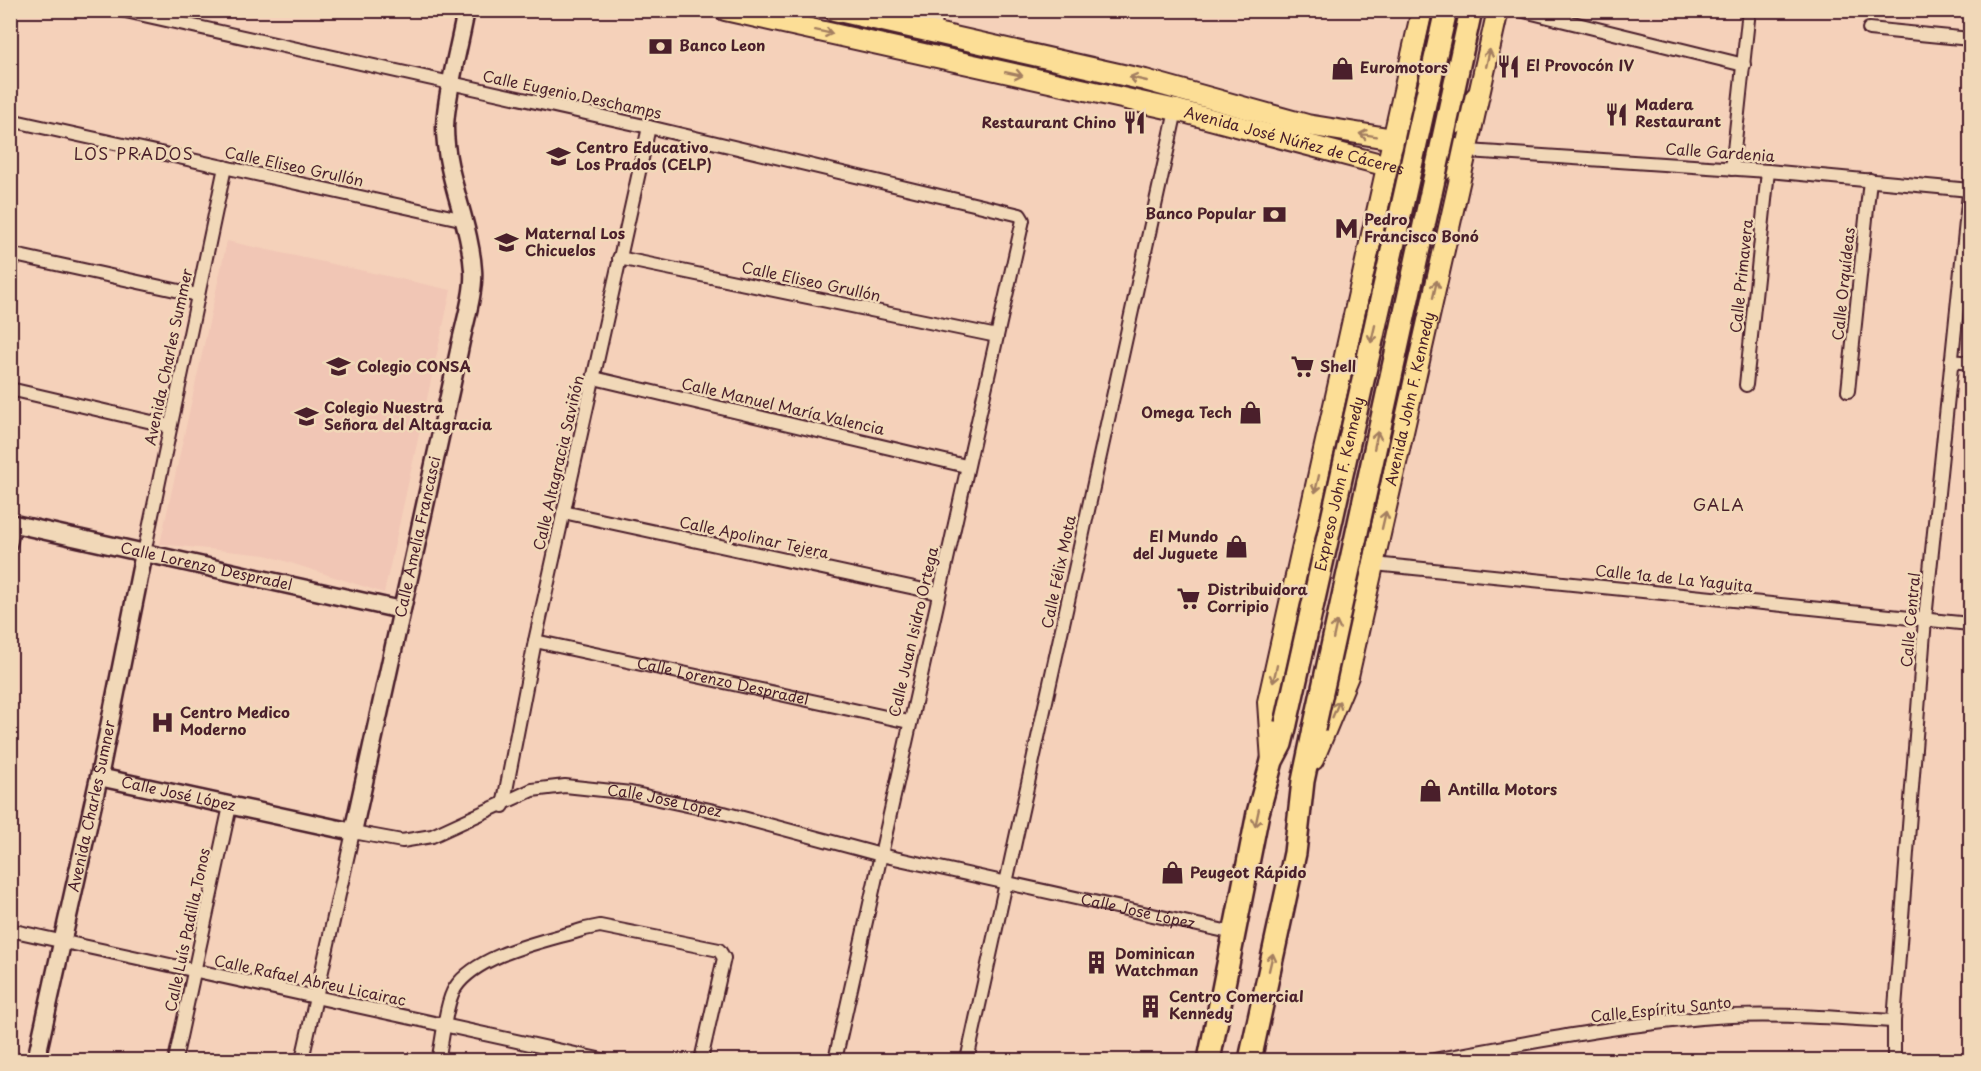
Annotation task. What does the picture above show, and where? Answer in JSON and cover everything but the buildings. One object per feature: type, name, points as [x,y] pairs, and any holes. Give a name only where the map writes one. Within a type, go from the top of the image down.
[{"type":"highway","name":"Expreso John F. Kennedy","points":[[1209,1060],[1272,761],[1281,744],[1286,724],[1446,10]]},
{"type":"highway","name":"Expreso John F. Kennedy","points":[[1250,1060],[1295,853],[1303,781],[1471,10]]},
{"type":"main road","name":"Avenida José Núñez de Cáceres","points":[[725,10],[1176,110],[1418,174],[1441,171],[1468,151]]},
{"type":"main road","name":"Avenida José Núñez de Cáceres","points":[[834,10],[1180,90],[1307,125],[1468,151]]},
{"type":"main road","points":[[1272,761],[1268,702],[1422,10]]},
{"type":"main road","name":"Avenida John F. Kennedy","points":[[1303,781],[1348,676],[1498,10]]},
{"type":"main road","points":[[1409,68],[1410,100],[1414,112],[1431,123],[1451,126],[1464,114],[1481,89]]},
{"type":"main road","points":[[1372,233],[1389,200],[1398,192],[1417,190],[1434,196],[1441,206],[1446,244]]},
{"type":"street","name":"Calle Eugenio Deschamps","points":[[121,10],[649,127],[1016,213]]},
{"type":"street","name":"Calle Amelia Francasci","points":[[302,1060],[459,351],[474,272],[465,220],[447,152],[447,105],[466,10]]},
{"type":"street","points":[[935,33],[936,10]]},
{"type":"street","points":[[1520,10],[1744,65]]},
{"type":"street","points":[[1732,169],[1749,10]]},
{"type":"street","points":[[1869,29],[1971,39]]},
{"type":"street","name":"Calle Félix Mota","points":[[967,1060],[1180,90]]},
{"type":"street","name":"Calle Eliseo Grullón","points":[[10,120],[465,220]]},
{"type":"street","name":"Calle Altagracia Saviñón","points":[[503,806],[535,641],[649,127]]},
{"type":"street","name":"Calle Gardenia","points":[[1468,151],[1768,171],[1970,190]]},
{"type":"street","name":"Avenida Charles Summer","points":[[144,553],[225,167]]},
{"type":"street","name":"Calle Primavera","points":[[1746,385],[1768,171]]},
{"type":"street","name":"Calle Orquídeas","points":[[1848,391],[1870,180]]},
{"type":"street","name":"Calle Central","points":[[1893,1060],[1894,1021],[1925,619],[1971,183]]},
{"type":"street","name":"Calle Juan Isidro Ortega","points":[[835,1060],[966,466],[1023,220],[1016,213]]},
{"type":"street","points":[[10,254],[198,296]]},
{"type":"street","name":"Calle Eliseo Grullón","points":[[619,258],[997,336]]},
{"type":"street","points":[[1951,361],[1971,363]]},
{"type":"street","name":"Calle Manuel María Valencia","points":[[594,378],[966,466]]},
{"type":"street","points":[[10,389],[170,426]]},
{"type":"street","name":"Calle Apolinar Tejera","points":[[563,512],[938,593]]},
{"type":"street","points":[[10,545],[13,524]]},
{"type":"street","name":"Calle Lorenzo Despradel","points":[[13,524],[401,610]]},
{"type":"street","name":"Avenida Charles Sumner","points":[[36,1060],[99,777],[144,553]]},
{"type":"street","name":"Calle 1a de La Yaguita","points":[[1374,564],[1971,624]]},
{"type":"street","name":"Calle Lorenzo Despradel","points":[[535,641],[909,723]]},
{"type":"street","name":"Calle José López","points":[[99,777],[402,841],[432,836],[503,806],[532,790],[565,786],[631,793],[724,813],[881,855],[1234,933]]},
{"type":"street","name":"Calle Luís Padilla Tonos","points":[[175,1060],[230,806]]},
{"type":"street","points":[[438,1060],[455,988],[476,968],[488,960],[585,929],[616,928],[719,951],[724,958],[701,1060]]},
{"type":"street","name":"Calle Rafael Abreu Licairac","points":[[10,930],[446,1026],[572,1057],[603,1060]]},
{"type":"street","name":"Calle Espíritu Santo","points":[[1434,1060],[1570,1036],[1716,1017],[1770,1016],[1894,1021]]},
{"type":"shaded area","name":"Colegio Nuestra Señora del Altagracia","points":[[227,241],[451,290],[384,593],[266,555],[160,544]]},
{"type":"place","name":"Banco Leon","points":[[661,46]]},
{"type":"place","name":"El Provocón IV","points":[[1508,66]]},
{"type":"place","name":"Euromotors","points":[[1342,68]]},
{"type":"place","name":"Madera Restaurant","points":[[1617,114]]},
{"type":"place","name":"Restaurant Chino","points":[[1134,123]]},
{"type":"place","name":"Centro Educativo Los Prados (CELP)","points":[[558,157]]},
{"type":"place","name":"Banco Popular","points":[[1274,214]]},
{"type":"place","name":"Pedro Francisco Bonó","points":[[1346,229]]},
{"type":"place","name":"Maternal Los Chicuelos","points":[[507,243]]},
{"type":"place","name":"Colegio CONSA","points":[[339,367]]},
{"type":"place","name":"Shell","points":[[1302,367]]},
{"type":"place","name":"Omega Tech","points":[[1250,413]]},
{"type":"place","name":"Colegio Nuestra Señora del Altagracia","points":[[306,417]]},
{"type":"place","name":"El Mundo del Juguete","points":[[1236,546]]},
{"type":"place","name":"Distribuidora Corripio","points":[[1189,599]]},
{"type":"place","name":"Centro Medico Moderno","points":[[162,722]]},
{"type":"place","name":"Antilla Motors","points":[[1430,790]]},
{"type":"place","name":"Peugeot Rápido","points":[[1172,873]]},
{"type":"place","name":"Dominican Watchman","points":[[1097,963]]},
{"type":"place","name":"Centro Comercial Kennedy","points":[[1151,1006]]},
{"type":"district","name":"LOS PRADOS","points":[[134,154]]},
{"type":"district","name":"GALA","points":[[1719,505]]}]
